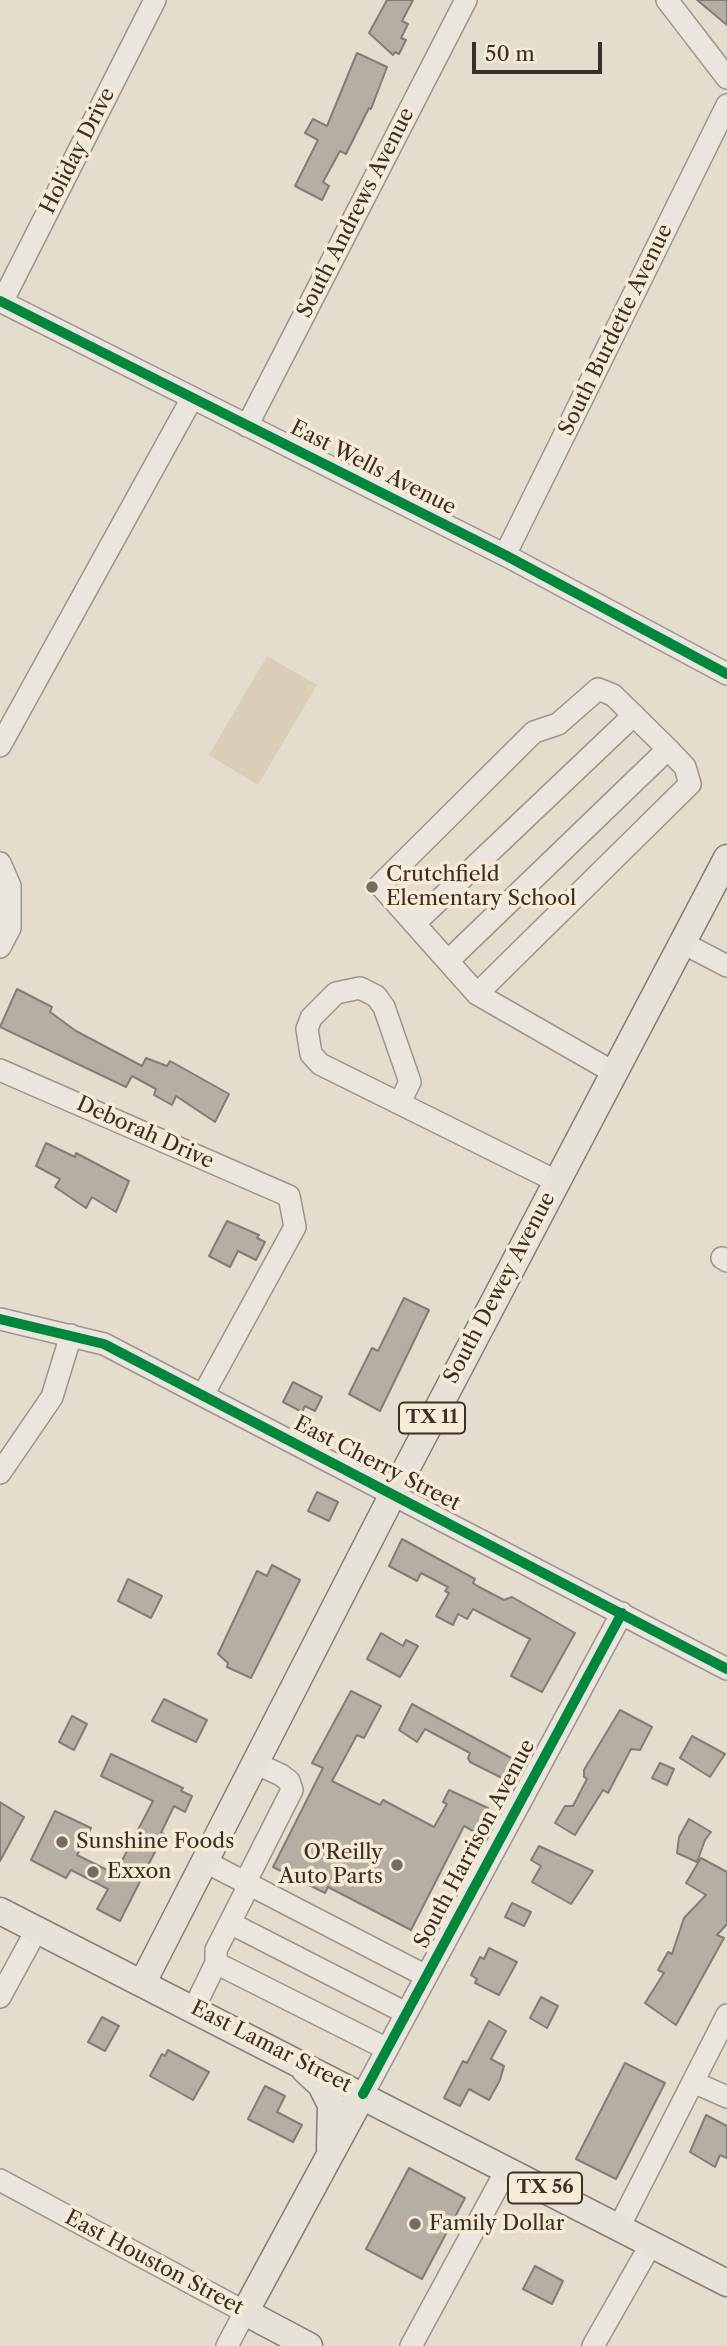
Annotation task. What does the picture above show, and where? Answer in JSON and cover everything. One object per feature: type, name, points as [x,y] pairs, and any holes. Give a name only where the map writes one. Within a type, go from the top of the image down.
[{"type":"main road","name":"South Dewey Avenue","points":[[143,1982],[393,1494],[727,858]]},
{"type":"main road","name":"East Lamar Street","points":[[0,1910],[727,2283]]},
{"type":"main road","points":[[290,2057],[321,2085],[331,2105],[333,2126],[330,2155]]},
{"type":"main road","name":"South Harrison Avenue","points":[[245,2312],[363,2094]]},
{"type":"main road","name":"East Houston Street","points":[[245,2312],[309,2346]]},
{"type":"street","name":"Holiday Drive","points":[[1,302],[155,0]]},
{"type":"street","name":"South Andrews Avenue","points":[[247,426],[466,0]]},
{"type":"street","points":[[667,0],[727,78]]},
{"type":"street","name":"South Burdette Avenue","points":[[505,555],[727,105]]},
{"type":"street","name":"East Wells Avenue","points":[[1,302],[191,400],[505,555],[727,674]]},
{"type":"street","points":[[0,746],[191,400]]},
{"type":"street","points":[[477,994],[690,784],[685,767],[613,695],[598,689],[558,724],[534,732],[380,885],[477,994],[613,1072]]},
{"type":"street","points":[[415,923],[634,715]]},
{"type":"street","points":[[448,961],[668,749]]},
{"type":"street","points":[[0,863],[10,886],[10,928],[0,947]]},
{"type":"street","points":[[681,942],[727,965]]},
{"type":"street","points":[[400,1102],[410,1082],[384,1007],[376,996],[360,988],[347,988],[336,993],[311,1018],[306,1041],[311,1054],[320,1064],[556,1181]]},
{"type":"street","name":"Deborah Drive","points":[[0,1070],[289,1196],[296,1227],[203,1395]]},
{"type":"street","name":"East Cherry Street","points":[[0,1319],[104,1344],[727,1669]]},
{"type":"street","points":[[0,1474],[52,1398],[71,1335]]},
{"type":"street","name":"South Harrison Avenue","points":[[363,2094],[622,1613]]},
{"type":"street","points":[[194,2008],[216,1963],[216,1950],[292,1790],[281,1775],[255,1763]]},
{"type":"street","points":[[204,1861],[426,1976]]},
{"type":"street","points":[[230,1923],[406,2013]]},
{"type":"street","points":[[0,1997],[37,1929]]},
{"type":"street","points":[[216,1963],[387,2049]]},
{"type":"street","points":[[619,2227],[727,2015]]},
{"type":"street","points":[[693,2082],[727,2097]]},
{"type":"street","points":[[411,2346],[507,2169]]},
{"type":"street","name":"East Houston Street","points":[[0,2180],[245,2312]]},
{"type":"street","points":[[593,2346],[652,2244]]},
{"type":"street","points":[[227,2346],[245,2312]]},
{"type":"shaded area","points":[[267,656],[317,685],[258,785],[209,755]]},
{"type":"building","points":[[387,0],[413,0],[402,21],[408,24],[401,38],[406,40],[399,54],[395,52],[393,55],[369,33]]},
{"type":"building","points":[[697,0],[727,0],[727,25]]},
{"type":"building","points":[[357,53],[387,67],[371,109],[369,108],[346,154],[340,151],[323,182],[329,186],[322,200],[295,186],[318,140],[305,133],[313,119],[327,126]]},
{"type":"building","points":[[17,989],[52,1007],[50,1012],[76,1031],[142,1066],[146,1058],[167,1066],[170,1061],[229,1094],[215,1122],[176,1096],[172,1105],[154,1095],[156,1089],[132,1076],[126,1087],[0,1027]]},
{"type":"building","points":[[46,1143],[75,1157],[76,1153],[129,1181],[116,1212],[92,1197],[86,1208],[55,1187],[60,1179],[36,1166]]},
{"type":"building","points":[[227,1221],[259,1235],[257,1238],[265,1242],[256,1260],[238,1251],[230,1267],[209,1256]]},
{"type":"building","points":[[404,1298],[429,1310],[380,1411],[349,1394],[372,1348],[378,1351]]},
{"type":"building","points":[[293,1382],[322,1397],[315,1411],[305,1406],[302,1412],[283,1402]]},
{"type":"building","points":[[317,1492],[338,1502],[329,1521],[308,1511]]},
{"type":"building","points":[[402,1539],[475,1579],[473,1583],[479,1587],[504,1600],[512,1597],[575,1633],[542,1692],[511,1676],[530,1639],[473,1609],[467,1619],[458,1614],[453,1625],[436,1616],[449,1593],[445,1591],[448,1587],[421,1573],[417,1581],[389,1566]]},
{"type":"building","points":[[272,1565],[300,1580],[251,1678],[227,1667],[228,1663],[218,1654],[257,1571],[267,1576]]},
{"type":"building","points":[[128,1579],[162,1596],[151,1618],[118,1601]]},
{"type":"building","points":[[381,1633],[403,1646],[406,1640],[418,1646],[400,1677],[367,1659]]},
{"type":"building","points":[[351,1691],[381,1706],[364,1738],[357,1735],[332,1781],[380,1805],[383,1800],[434,1827],[447,1804],[443,1802],[449,1790],[488,1808],[475,1832],[464,1826],[411,1930],[328,1887],[325,1893],[273,1867],[323,1768],[312,1763]]},
{"type":"building","points":[[164,1699],[207,1720],[196,1742],[152,1721]]},
{"type":"building","points":[[412,1704],[515,1760],[504,1779],[470,1762],[470,1753],[425,1729],[417,1742],[399,1730]]},
{"type":"building","points":[[620,1710],[652,1727],[640,1750],[631,1749],[608,1793],[603,1790],[575,1835],[555,1823],[565,1806],[573,1806],[587,1779],[584,1777],[584,1770]]},
{"type":"building","points":[[72,1716],[87,1724],[74,1750],[59,1742]]},
{"type":"building","points":[[692,1736],[725,1754],[710,1777],[680,1758]]},
{"type":"building","points":[[111,1754],[183,1788],[181,1791],[192,1796],[185,1812],[174,1806],[161,1833],[164,1834],[120,1921],[97,1909],[108,1889],[71,1870],[66,1878],[31,1860],[55,1811],[91,1828],[77,1855],[115,1874],[153,1801],[101,1776]]},
{"type":"building","points":[[660,1763],[674,1769],[667,1785],[652,1778]]},
{"type":"building","points":[[0,1802],[24,1817],[0,1861]]},
{"type":"building","points":[[689,1819],[711,1832],[697,1862],[677,1853],[679,1837]]},
{"type":"building","points":[[539,1846],[593,1871],[571,1904],[532,1882],[541,1866],[531,1860]]},
{"type":"building","points":[[701,1858],[727,1872],[727,1924],[717,1935],[724,1938],[676,2025],[645,2003],[664,1973],[658,1970],[668,1952],[672,1954],[684,1918],[706,1895],[686,1883]]},
{"type":"building","points":[[512,1903],[531,1912],[524,1926],[505,1917]]},
{"type":"building","points":[[489,1948],[517,1962],[499,1995],[475,1983],[477,1979],[471,1975],[480,1957],[484,1959]]},
{"type":"building","points":[[541,1997],[558,2006],[547,2028],[530,2018]]},
{"type":"building","points":[[102,2017],[119,2026],[105,2051],[88,2042]]},
{"type":"building","points":[[489,2021],[506,2031],[491,2059],[504,2066],[500,2080],[489,2100],[469,2089],[460,2106],[444,2098],[463,2061],[467,2063]]},
{"type":"building","points":[[168,2050],[209,2072],[193,2100],[150,2076],[162,2054],[165,2056]]},
{"type":"building","points":[[625,2063],[665,2083],[616,2179],[576,2159]]},
{"type":"building","points":[[265,2086],[285,2096],[277,2112],[302,2125],[293,2142],[248,2119]]},
{"type":"building","points":[[706,2115],[727,2126],[727,2158],[720,2155],[715,2167],[690,2152]]},
{"type":"building","name":"Family Dollar","points":[[409,2168],[465,2198],[422,2279],[366,2249]]},
{"type":"building","points":[[535,2266],[563,2281],[552,2304],[523,2289]]},
{"type":"cycle path","points":[[0,301],[505,555],[727,674]]},
{"type":"cycle path","points":[[0,1319],[104,1344],[727,1669]]},
{"type":"cycle path","points":[[363,2094],[622,1613]]},
{"type":"place","name":"Crutchfield Elementary School","points":[[372,887]]},
{"type":"place","name":"Sunshine Foods","points":[[62,1842]]},
{"type":"place","name":"O'Reilly Auto Parts","points":[[397,1865]]},
{"type":"place","name":"Exxon","points":[[93,1872]]},
{"type":"place","name":"Family Dollar","points":[[415,2224]]}]
